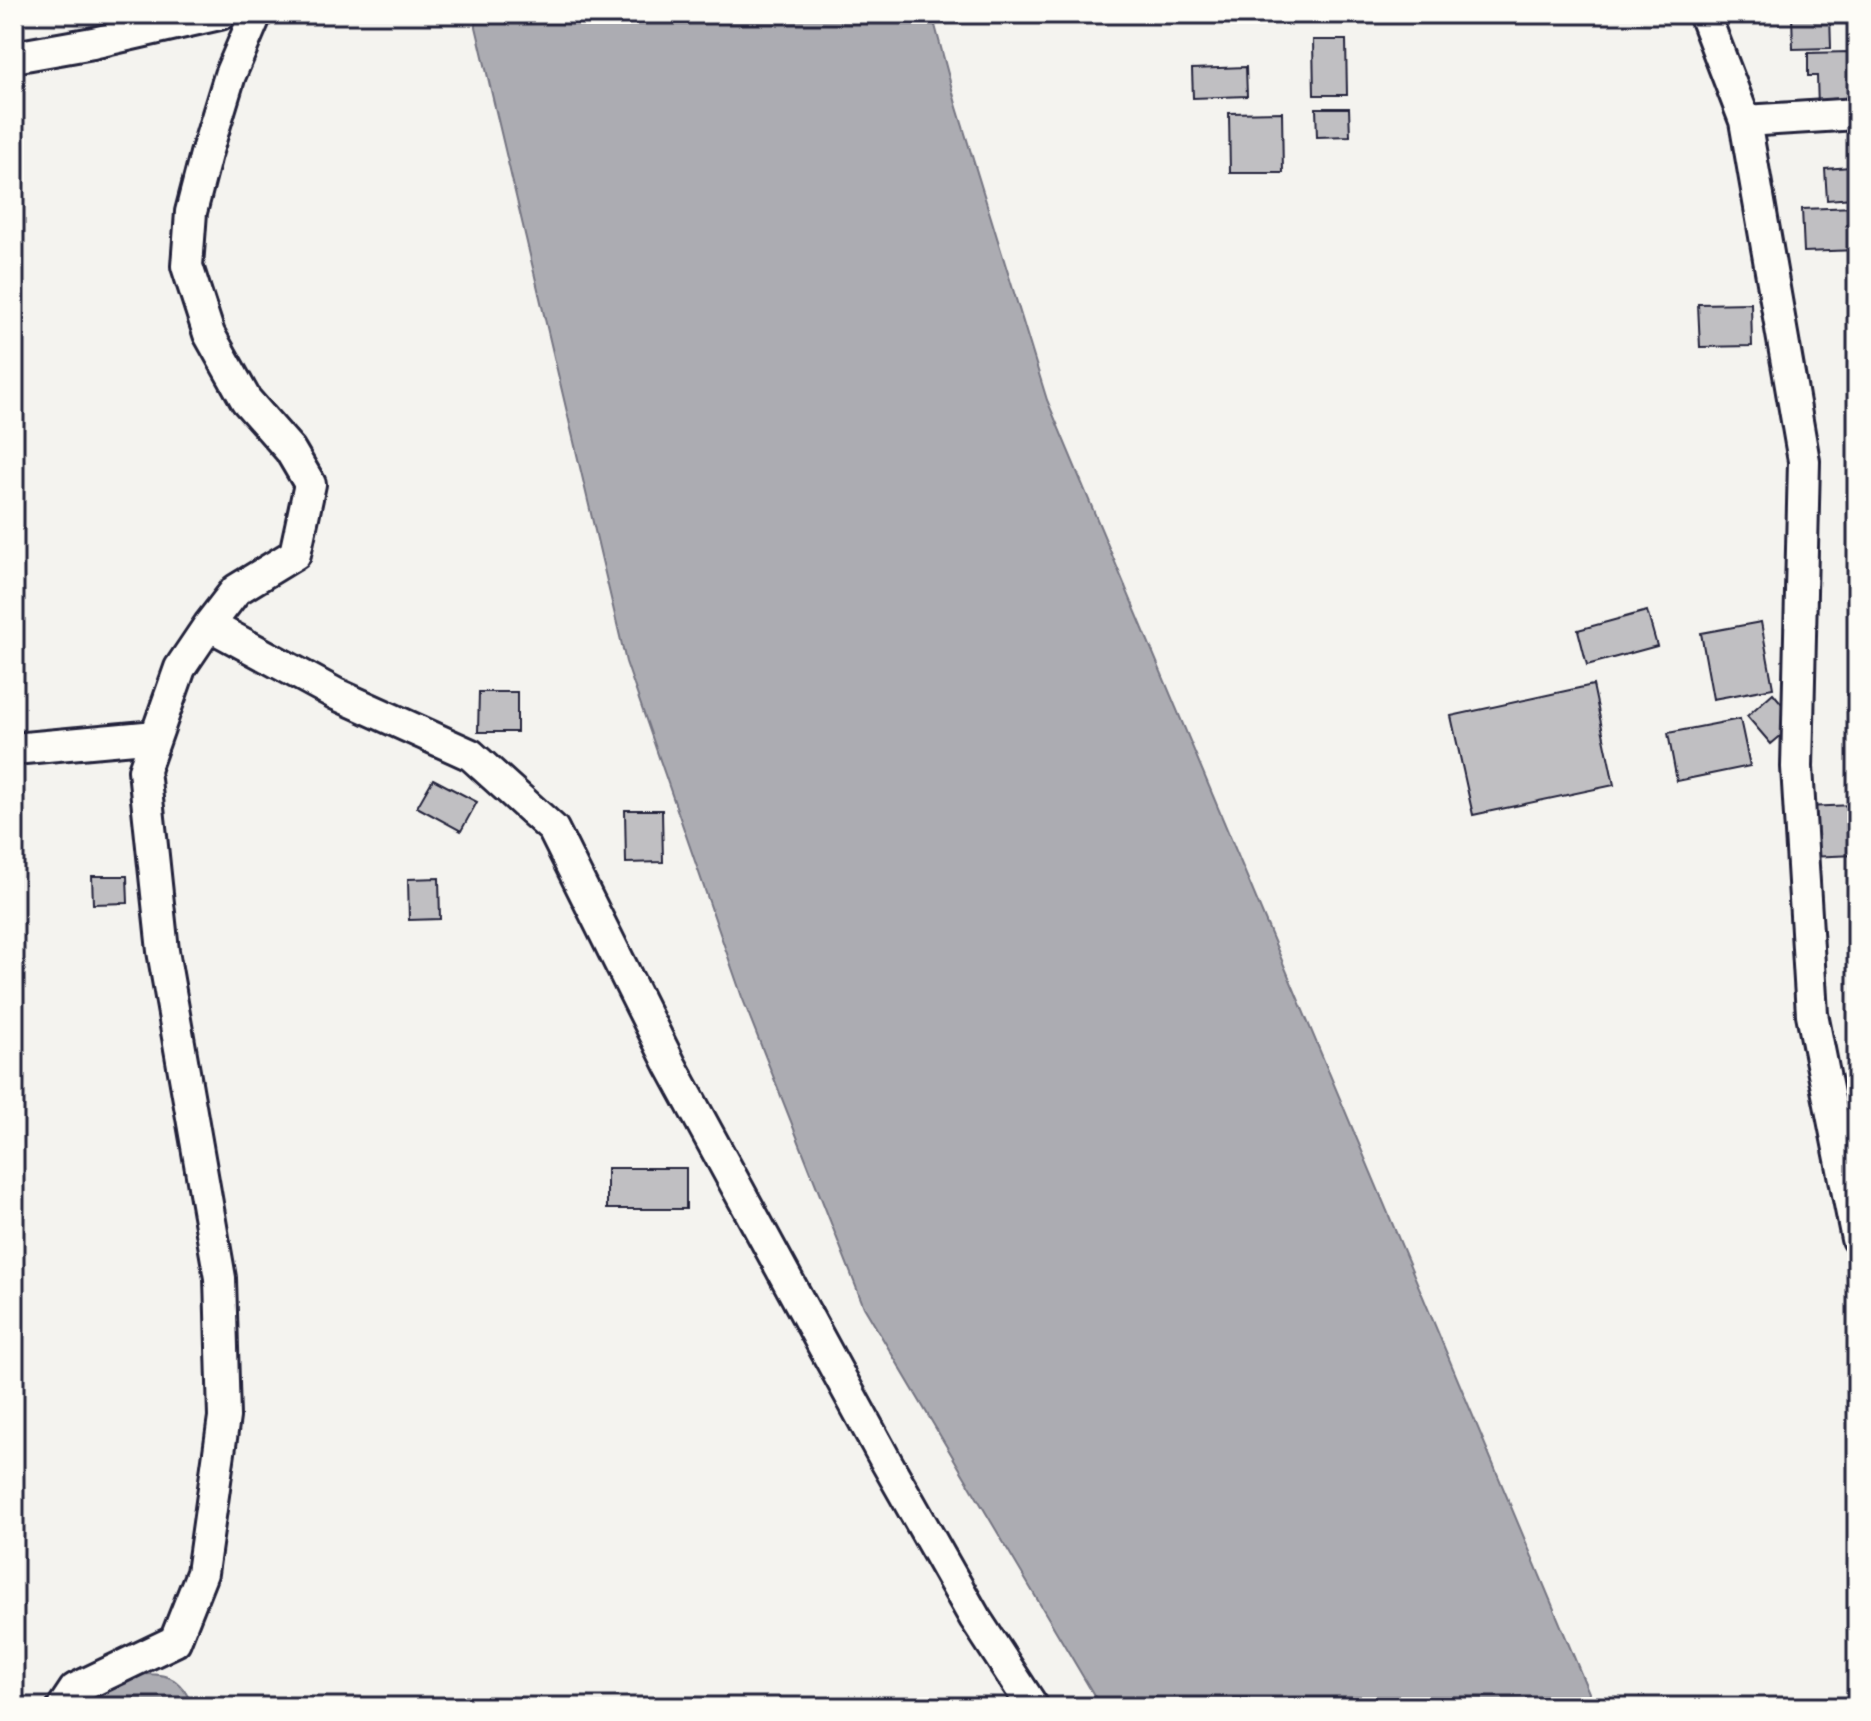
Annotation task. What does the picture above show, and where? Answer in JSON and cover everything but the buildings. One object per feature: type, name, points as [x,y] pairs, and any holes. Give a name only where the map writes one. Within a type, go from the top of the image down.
[{"type":"street","points":[[14,57],[93,43],[220,14]]},
{"type":"street","points":[[63,1707],[75,1689],[175,1641],[202,1573],[224,1417],[220,1278],[163,951],[145,804],[144,770],[180,668],[209,625],[236,590],[295,554],[310,484],[290,450],[246,400],[216,347],[187,266],[191,212],[206,154],[230,75],[256,14]]},
{"type":"street","points":[[1704,14],[1745,121],[1804,461],[1797,767],[1812,1014],[1857,1239]]},
{"type":"street","points":[[1745,121],[1857,114]]},
{"type":"street","points":[[209,625],[336,694],[471,755],[553,829],[671,1066],[872,1436],[975,1618],[1033,1707]]},
{"type":"street","points":[[14,749],[156,736]]},
{"type":"shaded area","points":[[473,14],[932,14],[956,104],[1047,400],[1595,1707],[1101,1707],[864,1307],[742,997],[626,662]]},
{"type":"shaded area","points":[[132,1674],[170,1678],[182,1688],[193,1707],[74,1707]]}]
